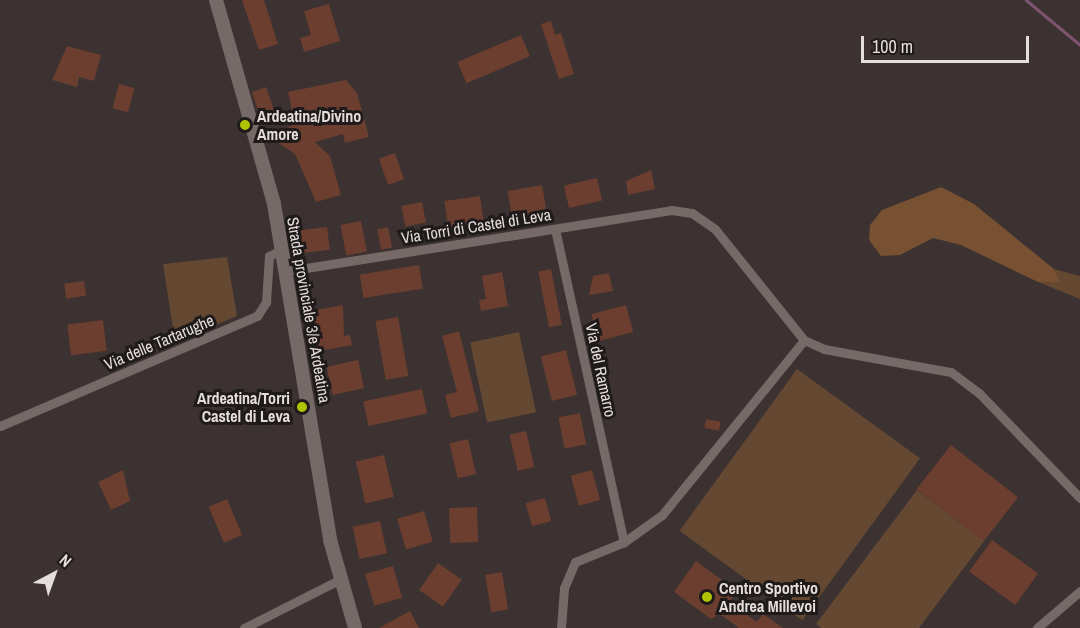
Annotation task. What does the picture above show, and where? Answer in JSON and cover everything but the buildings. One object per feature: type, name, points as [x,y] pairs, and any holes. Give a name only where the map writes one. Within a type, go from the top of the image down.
[{"type":"main road","name":"Strada provinciale 3/e Ardeatina","points":[[216,0],[284,249],[323,504],[355,628]]},
{"type":"street","name":"Via Torri di Castel di Leva","points":[[287,271],[671,210],[710,224],[804,340]]},
{"type":"street","name":"Via del Ramarro","points":[[555,229],[624,542]]},
{"type":"street","name":"Via delle Tartarughe","points":[[0,426],[257,316],[266,298],[269,256],[284,249]]},
{"type":"street","points":[[561,628],[572,566],[589,553],[624,542],[688,488],[804,340],[824,349],[951,372],[979,393],[1080,498]]},
{"type":"street","points":[[244,628],[341,579]]},
{"type":"street","points":[[1037,628],[1080,591]]},
{"type":"shaded area","points":[[941,187],[974,204],[1054,269],[1060,282],[1038,282],[961,245],[933,238],[900,255],[881,256],[869,240],[870,225],[882,210]]},
{"type":"shaded area","points":[[227,257],[237,316],[175,342],[163,264]]},
{"type":"shaded area","points":[[1054,269],[1080,276],[1080,299],[1038,282],[1059,282]]},
{"type":"shaded area","points":[[519,332],[536,412],[487,423],[470,342]]},
{"type":"shaded area","points":[[797,369],[920,458],[802,620],[679,531]]},
{"type":"shaded area","points":[[917,490],[984,541],[919,628],[821,628],[816,624]]},
{"type":"waterway","points":[[1026,0],[1080,45]]},
{"type":"place","name":"Ardeatina/Divino Amore","points":[[245,125]]},
{"type":"place","name":"Ardeatina/Torri Castel di Leva","points":[[302,407]]},
{"type":"place","name":"Centro Sportivo Andrea Millevoi","points":[[707,597]]}]
